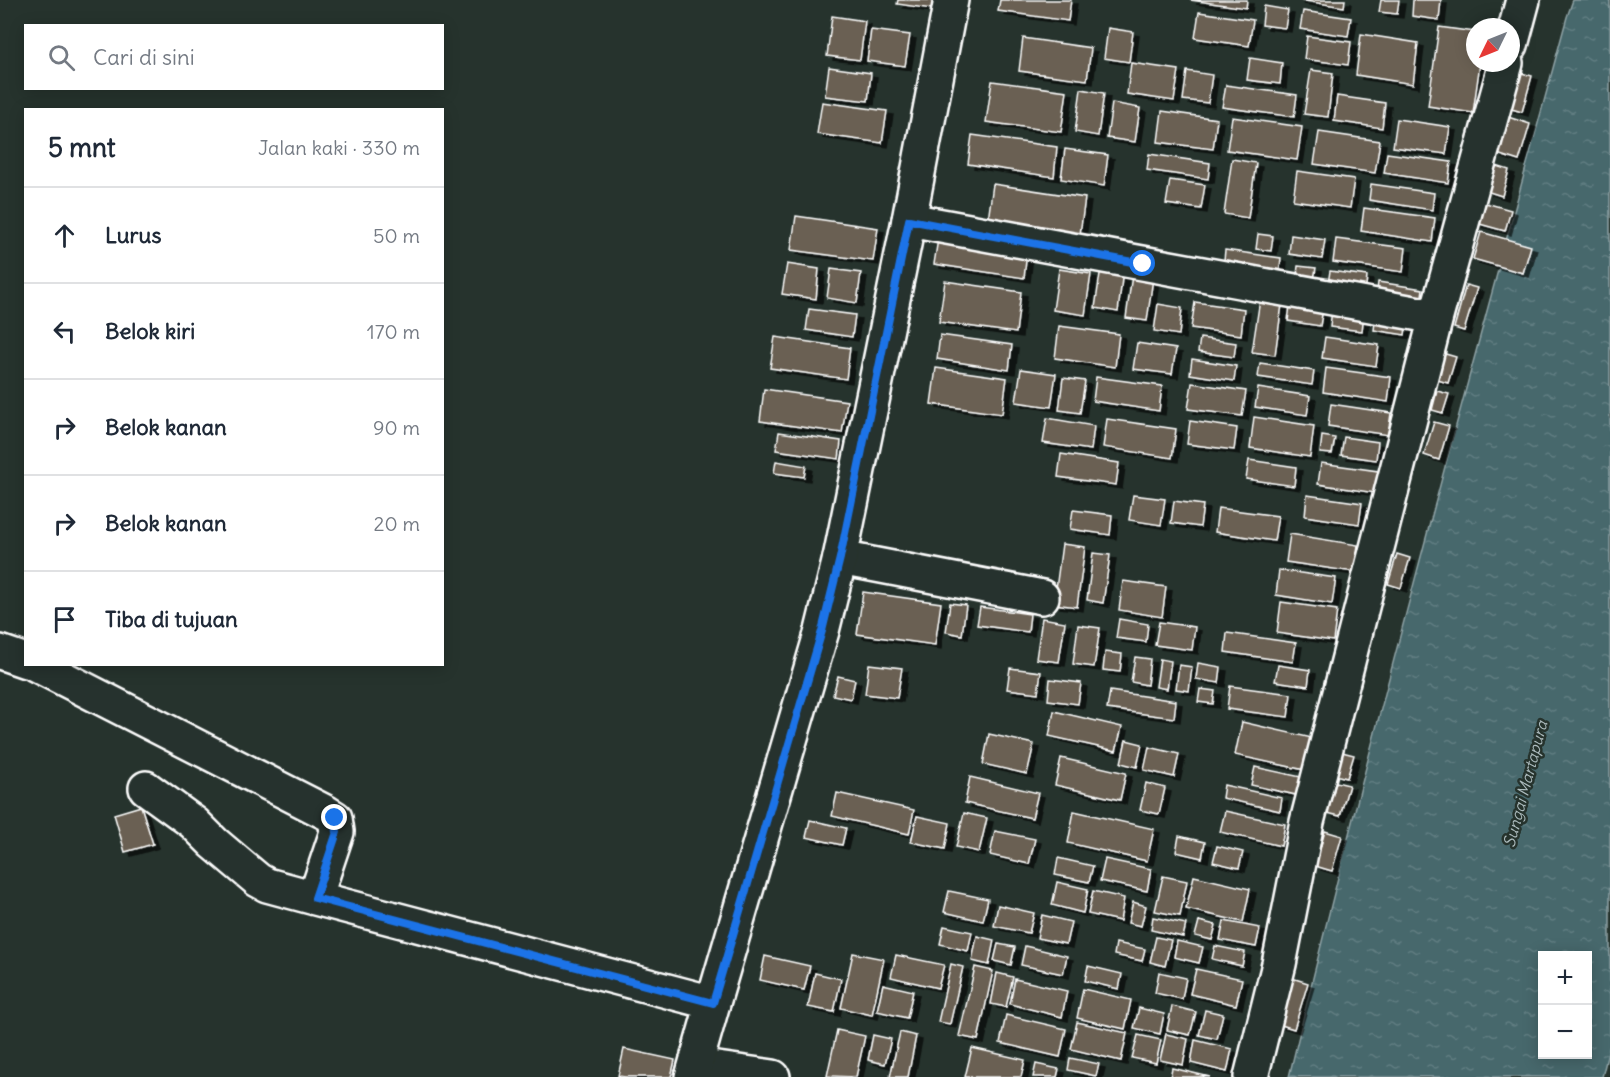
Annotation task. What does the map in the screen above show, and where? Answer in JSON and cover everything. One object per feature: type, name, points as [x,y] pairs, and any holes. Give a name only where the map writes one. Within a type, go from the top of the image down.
[{"type":"street","points":[[773,1077],[694,1072],[822,631],[840,558],[951,0]]},
{"type":"street","points":[[1518,18],[1523,0]]},
{"type":"street","points":[[1251,1077],[1279,964],[1306,822],[1436,317],[1504,72]]},
{"type":"street","points":[[909,220],[1436,317]]},
{"type":"street","points":[[840,558],[1042,597]]},
{"type":"street","points":[[0,652],[24,660]]},
{"type":"street","points":[[39,666],[335,818],[337,832],[315,898]]},
{"type":"street","points":[[146,788],[194,823],[214,843],[267,885],[713,1003]]},
{"type":"water","name":"Sungai Martapura","points":[[1573,0],[1610,0],[1610,1045],[1602,1077],[1289,1077],[1389,678],[1459,413]]},
{"type":"building","points":[[898,0],[933,0],[932,9],[897,4]]},
{"type":"building","points":[[1000,0],[1071,0],[1068,21],[998,11]]},
{"type":"building","points":[[1190,0],[1247,0],[1246,8]]},
{"type":"building","points":[[1298,0],[1345,0],[1344,7]]},
{"type":"building","points":[[1381,0],[1399,0],[1397,14],[1379,12]]},
{"type":"building","points":[[1413,0],[1441,0],[1439,20],[1412,16]]},
{"type":"building","points":[[1264,6],[1288,10],[1285,28],[1262,25]]},
{"type":"building","points":[[1303,11],[1351,18],[1348,36],[1300,29]]},
{"type":"building","points":[[1199,12],[1253,20],[1249,46],[1195,38]]},
{"type":"building","points":[[832,16],[865,21],[860,60],[827,56]]},
{"type":"building","points":[[1439,27],[1466,31],[1466,72],[1479,72],[1473,113],[1428,106]]},
{"type":"building","points":[[1108,28],[1133,32],[1129,62],[1104,58]]},
{"type":"building","points":[[871,30],[910,35],[905,66],[867,61]]},
{"type":"building","points":[[1361,34],[1418,43],[1413,84],[1356,75]]},
{"type":"building","points":[[1307,36],[1351,42],[1348,65],[1304,59]]},
{"type":"building","points":[[1023,38],[1091,48],[1087,80],[1019,71]]},
{"type":"building","points":[[1250,58],[1282,63],[1280,84],[1247,80]]},
{"type":"building","points":[[1131,63],[1179,70],[1174,101],[1127,94]]},
{"type":"building","points":[[829,67],[871,73],[868,101],[825,96]]},
{"type":"building","points":[[1311,70],[1333,73],[1328,117],[1304,114]]},
{"type":"building","points":[[1187,71],[1212,75],[1208,103],[1183,100]]},
{"type":"building","points":[[1515,72],[1532,76],[1522,112],[1505,107]]},
{"type":"building","points":[[992,81],[1067,91],[1061,132],[986,122]]},
{"type":"building","points":[[1226,85],[1297,95],[1294,117],[1222,107]]},
{"type":"building","points":[[1081,89],[1104,93],[1098,136],[1075,132]]},
{"type":"building","points":[[1337,96],[1385,103],[1382,128],[1334,121]]},
{"type":"building","points":[[822,102],[887,111],[882,143],[817,134]]},
{"type":"building","points":[[1112,103],[1140,108],[1135,142],[1107,138]]},
{"type":"building","points":[[1162,111],[1217,119],[1213,149],[1158,142]]},
{"type":"building","points":[[1232,117],[1302,127],[1297,160],[1227,150]]},
{"type":"building","points":[[1508,117],[1530,124],[1519,161],[1497,154]]},
{"type":"building","points":[[1397,119],[1450,127],[1446,154],[1393,147]]},
{"type":"building","points":[[1319,132],[1380,141],[1375,173],[1314,164]]},
{"type":"building","points":[[972,135],[1057,147],[1054,177],[968,164]]},
{"type":"building","points":[[1065,149],[1108,155],[1104,186],[1061,179]]},
{"type":"building","points":[[1387,153],[1451,162],[1448,183],[1384,173]]},
{"type":"building","points":[[1149,154],[1210,163],[1208,179],[1147,170]]},
{"type":"building","points":[[1232,159],[1256,163],[1248,218],[1224,214]]},
{"type":"building","points":[[1493,165],[1509,170],[1502,196],[1486,191]]},
{"type":"building","points":[[1297,171],[1354,179],[1350,208],[1293,200]]},
{"type":"building","points":[[1170,180],[1205,185],[1201,209],[1166,204]]},
{"type":"building","points":[[993,184],[1085,198],[1079,241],[987,228]]},
{"type":"building","points":[[1371,184],[1434,193],[1432,210],[1369,200]]},
{"type":"building","points":[[1482,202],[1511,210],[1505,231],[1476,223]]},
{"type":"building","points":[[1364,208],[1435,218],[1432,242],[1361,231]]},
{"type":"building","points":[[796,216],[878,228],[873,261],[791,250]]},
{"type":"building","points":[[1481,232],[1531,246],[1523,273],[1473,259]]},
{"type":"building","points":[[1258,234],[1273,236],[1271,251],[1256,249]]},
{"type":"building","points":[[1291,235],[1325,240],[1322,259],[1289,254]]},
{"type":"building","points":[[938,239],[1027,252],[1024,278],[934,264]]},
{"type":"building","points":[[1336,239],[1406,248],[1403,272],[1333,262]]},
{"type":"building","points":[[1225,250],[1281,258],[1279,279],[1223,271]]},
{"type":"building","points":[[787,264],[819,269],[816,299],[782,294]]},
{"type":"building","points":[[1298,266],[1316,268],[1313,285],[1296,283]]},
{"type":"building","points":[[1101,267],[1123,270],[1118,312],[1095,308]]},
{"type":"building","points":[[831,269],[861,273],[857,303],[827,298]]},
{"type":"building","points":[[1059,269],[1091,274],[1085,315],[1053,310]]},
{"type":"building","points":[[1330,271],[1367,276],[1365,295],[1327,290]]},
{"type":"building","points":[[1132,275],[1153,278],[1147,321],[1126,318]]},
{"type":"building","points":[[945,281],[1021,292],[1016,333],[939,322]]},
{"type":"building","points":[[1378,282],[1423,289],[1420,308],[1376,301]]},
{"type":"building","points":[[1466,285],[1477,288],[1464,331],[1454,328]]},
{"type":"building","points":[[1261,293],[1283,297],[1275,355],[1252,352]]},
{"type":"building","points":[[1291,298],[1324,303],[1320,326],[1288,321]]},
{"type":"building","points":[[1195,302],[1244,309],[1241,335],[1191,328]]},
{"type":"building","points":[[1158,304],[1182,308],[1179,335],[1154,331]]},
{"type":"building","points":[[809,309],[855,315],[852,337],[806,330]]},
{"type":"building","points":[[1332,309],[1364,313],[1362,331],[1330,327]]},
{"type":"building","points":[[1375,322],[1406,327],[1405,335],[1374,330]]},
{"type":"building","points":[[1059,326],[1119,334],[1115,367],[1055,358]]},
{"type":"building","points":[[940,335],[1012,345],[1009,370],[937,359]]},
{"type":"building","points":[[775,337],[850,348],[846,379],[770,368]]},
{"type":"building","points":[[1325,337],[1379,345],[1376,366],[1322,358]]},
{"type":"building","points":[[1200,338],[1236,343],[1234,357],[1198,352]]},
{"type":"building","points":[[1137,343],[1176,349],[1172,374],[1133,369]]},
{"type":"building","points":[[1442,353],[1456,357],[1448,383],[1434,379]]},
{"type":"building","points":[[1192,359],[1236,366],[1234,381],[1190,374]]},
{"type":"building","points":[[1260,363],[1314,371],[1312,385],[1258,377]]},
{"type":"building","points":[[936,368],[1007,378],[1002,414],[931,404]]},
{"type":"building","points":[[1326,368],[1391,377],[1388,402],[1323,392]]},
{"type":"building","points":[[1021,369],[1056,374],[1051,407],[1016,402]]},
{"type":"building","points":[[1096,377],[1162,386],[1159,411],[1093,401]]},
{"type":"building","points":[[1063,378],[1085,381],[1080,413],[1059,410]]},
{"type":"building","points":[[1192,383],[1246,391],[1242,416],[1188,409]]},
{"type":"building","points":[[1258,388],[1310,396],[1307,415],[1255,407]]},
{"type":"building","points":[[764,389],[847,401],[842,433],[760,421]]},
{"type":"building","points":[[1437,391],[1449,394],[1443,413],[1432,410]]},
{"type":"building","points":[[1331,404],[1391,413],[1388,435],[1328,426]]},
{"type":"building","points":[[1254,417],[1314,426],[1310,457],[1250,448]]},
{"type":"building","points":[[1047,418],[1094,426],[1091,450],[1043,443]]},
{"type":"building","points":[[1107,419],[1176,429],[1172,458],[1103,447]]},
{"type":"building","points":[[1190,421],[1237,428],[1234,450],[1187,444]]},
{"type":"building","points":[[1434,422],[1449,426],[1439,460],[1424,455]]},
{"type":"building","points":[[779,432],[841,441],[839,459],[776,450]]},
{"type":"building","points":[[1322,436],[1335,438],[1332,454],[1320,453]]},
{"type":"building","points":[[1344,437],[1378,442],[1376,460],[1341,455]]},
{"type":"building","points":[[1061,454],[1119,463],[1116,485],[1058,477]]},
{"type":"building","points":[[1249,460],[1296,467],[1294,486],[1246,479]]},
{"type":"building","points":[[776,461],[806,466],[804,477],[774,473]]},
{"type":"building","points":[[1321,463],[1378,471],[1375,493],[1318,484]]},
{"type":"building","points":[[1133,495],[1165,499],[1161,525],[1129,520]]},
{"type":"building","points":[[1307,495],[1362,503],[1359,524],[1305,516]]},
{"type":"building","points":[[1174,501],[1203,505],[1200,527],[1171,523]]},
{"type":"building","points":[[1218,508],[1278,516],[1274,541],[1215,532]]},
{"type":"building","points":[[1073,510],[1112,515],[1110,535],[1070,529]]},
{"type":"building","points":[[1290,534],[1358,545],[1354,572],[1286,562]]},
{"type":"building","points":[[1062,544],[1085,547],[1077,607],[1054,604]]},
{"type":"building","points":[[1093,553],[1110,555],[1103,603],[1087,600]]},
{"type":"building","points":[[1397,554],[1410,558],[1401,588],[1388,584]]},
{"type":"building","points":[[1279,570],[1336,578],[1332,604],[1276,595]]},
{"type":"building","points":[[1123,581],[1166,587],[1162,617],[1119,610]]},
{"type":"building","points":[[863,592],[941,603],[935,645],[857,634]]},
{"type":"building","points":[[1281,602],[1337,610],[1333,641],[1277,633]]},
{"type":"building","points":[[950,603],[966,605],[962,635],[946,632]]},
{"type":"building","points":[[980,607],[1030,614],[1028,632],[977,625]]},
{"type":"building","points":[[1042,618],[1065,622],[1059,662],[1036,659]]},
{"type":"building","points":[[1119,619],[1148,624],[1146,642],[1116,638]]},
{"type":"building","points":[[1159,622],[1195,627],[1192,650],[1155,645]]},
{"type":"building","points":[[1078,625],[1100,628],[1094,667],[1073,664]]},
{"type":"building","points":[[1227,633],[1296,643],[1293,662],[1225,652]]},
{"type":"building","points":[[1105,652],[1122,654],[1120,672],[1103,670]]},
{"type":"building","points":[[1135,657],[1150,659],[1147,685],[1131,682]]},
{"type":"building","points":[[1160,659],[1171,661],[1167,689],[1156,687]]},
{"type":"building","points":[[1198,663],[1221,667],[1219,683],[1196,679]]},
{"type":"building","points":[[869,664],[902,668],[897,698],[865,694]]},
{"type":"building","points":[[1179,665],[1192,667],[1189,691],[1176,689]]},
{"type":"building","points":[[1278,665],[1310,670],[1308,686],[1275,681]]},
{"type":"building","points":[[1010,668],[1041,672],[1038,693],[1007,689]]},
{"type":"building","points":[[838,676],[855,680],[851,699],[833,695]]},
{"type":"building","points":[[1050,679],[1081,683],[1078,704],[1048,700]]},
{"type":"building","points":[[1230,686],[1291,694],[1288,717],[1227,709]]},
{"type":"building","points":[[1200,689],[1215,691],[1213,704],[1198,702]]},
{"type":"building","points":[[1110,691],[1176,701],[1174,718],[1107,709]]},
{"type":"building","points":[[1054,711],[1122,727],[1116,751],[1049,736]]},
{"type":"building","points":[[1242,722],[1312,738],[1305,770],[1235,755]]},
{"type":"building","points":[[989,734],[1034,744],[1027,774],[983,764]]},
{"type":"building","points":[[1126,740],[1142,744],[1137,767],[1121,763]]},
{"type":"building","points":[[1149,747],[1179,754],[1174,777],[1144,770]]},
{"type":"building","points":[[1342,752],[1354,755],[1347,778],[1335,775]]},
{"type":"building","points":[[1061,758],[1126,773],[1120,800],[1055,785]]},
{"type":"building","points":[[1255,767],[1301,777],[1296,795],[1251,785]]},
{"type":"building","points":[[970,777],[1038,793],[1032,818],[965,803]]},
{"type":"building","points":[[1336,782],[1349,785],[1340,816],[1327,813]]},
{"type":"building","points":[[1146,783],[1165,788],[1159,814],[1140,810]]},
{"type":"building","points":[[1224,785],[1282,798],[1280,811],[1222,798]]},
{"type":"building","points":[[837,793],[914,810],[909,834],[832,816]]},
{"type":"building","points":[[141,806],[153,844],[125,852],[114,814]]},
{"type":"building","points":[[1074,811],[1154,829],[1147,861],[1068,843]]},
{"type":"building","points":[[1225,811],[1285,824],[1281,846],[1220,832]]},
{"type":"building","points":[[964,813],[987,818],[979,852],[956,847]]},
{"type":"building","points":[[917,816],[950,823],[945,849],[911,842]]},
{"type":"building","points":[[810,820],[846,828],[842,845],[806,837]]},
{"type":"building","points":[[995,831],[1035,839],[1029,864],[990,855]]},
{"type":"building","points":[[1325,831],[1342,836],[1332,871],[1315,866]]},
{"type":"building","points":[[1179,836],[1205,842],[1202,858],[1176,852]]},
{"type":"building","points":[[1217,846],[1243,852],[1239,868],[1213,862]]},
{"type":"building","points":[[1058,858],[1093,866],[1089,882],[1055,875]]},
{"type":"building","points":[[1105,859],[1151,869],[1147,891],[1100,881]]},
{"type":"building","points":[[1163,876],[1187,881],[1180,916],[1155,911]]},
{"type":"building","points":[[1194,876],[1250,889],[1243,922],[1186,909]]},
{"type":"building","points":[[1057,882],[1088,889],[1083,913],[1052,905]]},
{"type":"building","points":[[949,891],[988,899],[983,921],[944,912]]},
{"type":"building","points":[[1093,891],[1124,898],[1120,921],[1088,914]]},
{"type":"building","points":[[1133,902],[1146,906],[1141,926],[1128,923]]},
{"type":"building","points":[[998,905],[1034,913],[1029,933],[994,926]]},
{"type":"building","points":[[1042,915],[1071,922],[1066,944],[1037,938]]},
{"type":"building","points":[[1153,917],[1186,924],[1183,937],[1151,930]]},
{"type":"building","points":[[1199,921],[1216,925],[1212,940],[1195,936]]},
{"type":"building","points":[[1224,921],[1260,928],[1256,947],[1220,940]]},
{"type":"building","points":[[944,926],[972,932],[968,951],[940,944]]},
{"type":"building","points":[[977,936],[994,940],[989,965],[972,961]]},
{"type":"building","points":[[1156,937],[1171,940],[1165,966],[1150,962]]},
{"type":"building","points":[[1177,941],[1203,947],[1199,963],[1174,957]]},
{"type":"building","points":[[1116,943],[1145,949],[1142,961],[1114,955]]},
{"type":"building","points":[[998,944],[1015,947],[1011,965],[994,961]]},
{"type":"building","points":[[1025,946],[1067,956],[1063,974],[1021,965]]},
{"type":"building","points":[[1215,946],[1245,952],[1242,966],[1212,959]]},
{"type":"building","points":[[853,953],[884,959],[872,1015],[841,1008]]},
{"type":"building","points":[[896,955],[944,965],[938,988],[891,977]]},
{"type":"building","points":[[765,956],[810,966],[804,990],[760,980]]},
{"type":"building","points":[[951,964],[963,967],[950,1024],[938,1022]]},
{"type":"building","points":[[1088,966],[1122,974],[1119,989],[1085,981]]},
{"type":"building","points":[[975,967],[993,971],[978,1040],[959,1036]]},
{"type":"building","points":[[1196,969],[1242,979],[1236,1005],[1190,994]]},
{"type":"building","points":[[1159,972],[1186,978],[1182,999],[1155,993]]},
{"type":"building","points":[[815,973],[841,979],[834,1012],[808,1007]]},
{"type":"building","points":[[997,973],[1013,977],[1006,1007],[991,1004]]},
{"type":"building","points":[[1292,978],[1308,983],[1294,1029],[1278,1024]]},
{"type":"building","points":[[1015,979],[1067,991],[1062,1017],[1010,1004]]},
{"type":"building","points":[[883,984],[913,991],[907,1018],[877,1011]]},
{"type":"building","points":[[1083,989],[1131,1000],[1125,1029],[1077,1018]]},
{"type":"building","points":[[1172,1006],[1196,1012],[1190,1035],[1167,1030]]},
{"type":"building","points":[[1139,1008],[1164,1014],[1160,1034],[1134,1028]]},
{"type":"building","points":[[1205,1010],[1223,1014],[1217,1039],[1199,1035]]},
{"type":"building","points":[[1006,1015],[1066,1029],[1060,1057],[1000,1043]]},
{"type":"building","points":[[1077,1022],[1127,1033],[1121,1061],[1071,1049]]},
{"type":"building","points":[[837,1030],[865,1036],[856,1077],[827,1076]]},
{"type":"building","points":[[900,1032],[916,1036],[908,1077],[890,1077]]},
{"type":"building","points":[[1166,1034],[1188,1039],[1183,1065],[1160,1060]]},
{"type":"building","points":[[873,1035],[891,1039],[885,1064],[868,1060]]},
{"type":"building","points":[[1138,1035],[1161,1040],[1156,1063],[1132,1058]]},
{"type":"building","points":[[1195,1040],[1232,1049],[1227,1072],[1191,1063]]},
{"type":"building","points":[[972,1048],[1025,1060],[1021,1077],[965,1077]]},
{"type":"building","points":[[624,1049],[675,1060],[671,1077],[618,1076]]},
{"type":"building","points":[[1070,1058],[1099,1064],[1096,1076],[1068,1070]]},
{"type":"building","points":[[1036,1064],[1059,1069],[1057,1077],[1033,1077]]},
{"type":"building","points":[[1172,1068],[1210,1077],[1170,1077]]},
{"type":"route","points":[[335,818],[337,832],[315,898],[713,1003],[822,631],[840,558],[909,220],[1143,264]]}]
